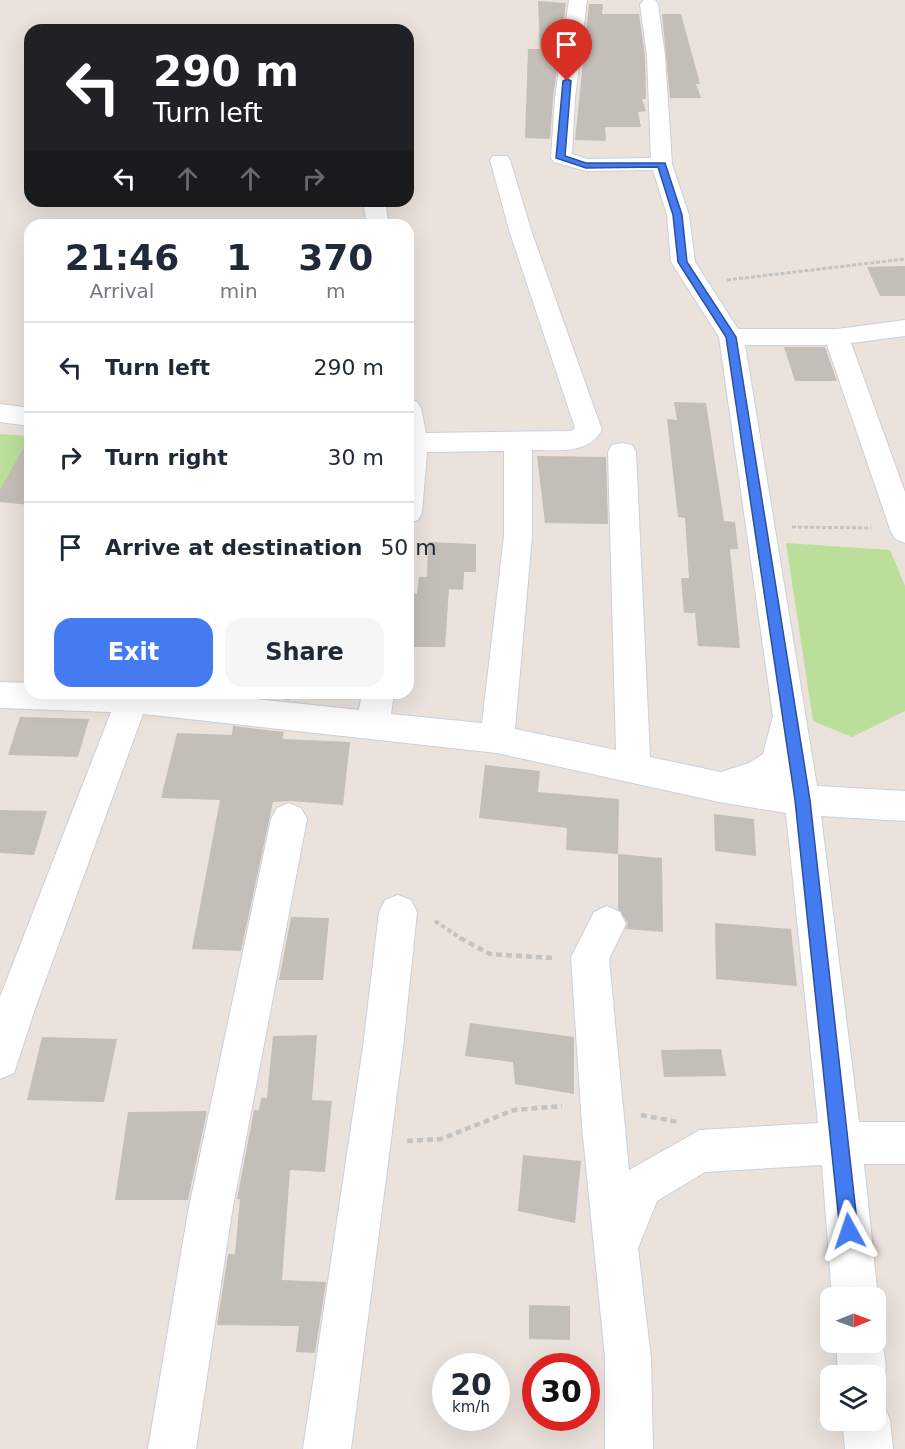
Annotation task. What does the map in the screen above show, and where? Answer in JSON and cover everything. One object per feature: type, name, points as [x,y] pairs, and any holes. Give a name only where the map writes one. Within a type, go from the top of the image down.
[{"type":"street","points":[[578,0],[565,98],[561,158],[586,165],[662,164]]},
{"type":"street","points":[[649,4],[656,56],[662,164],[678,215],[683,262],[731,337],[762,526],[802,800],[841,1143],[854,1287]]},
{"type":"street","points":[[414,443],[578,440],[589,430],[521,233],[500,160]]},
{"type":"street","points":[[731,337],[837,336],[905,328]]},
{"type":"street","points":[[837,336],[904,530]]},
{"type":"street","points":[[0,413],[24,416]]},
{"type":"street","points":[[497,739],[518,536],[518,440]]},
{"type":"street","points":[[622,452],[633,767]]},
{"type":"street","points":[[0,695],[24,697]]},
{"type":"street","points":[[0,1059],[16,1006],[132,699],[60,699]]},
{"type":"street","points":[[177,699],[373,726],[497,739],[718,787],[802,800],[905,806]]},
{"type":"street","points":[[373,726],[377,699]]},
{"type":"street","points":[[718,787],[759,775],[778,762],[788,701]]},
{"type":"street","points":[[172,1449],[205,1238],[289,819]]},
{"type":"street","points":[[327,1449],[339,1336],[375,1108],[398,912]]},
{"type":"street","points":[[599,941],[615,1251],[628,1358],[629,1449]]},
{"type":"street","points":[[615,1251],[642,1186],[700,1151],[841,1143],[905,1143]]},
{"type":"street","points":[[867,1431],[868,1449]]},
{"type":"path","points":[[699,284],[905,258]]},
{"type":"path","points":[[762,526],[904,530]]},
{"type":"path","points":[[398,912],[426,914],[449,932],[490,954],[599,941]]},
{"type":"green space","points":[[0,434],[24,436],[24,447],[0,499]]},
{"type":"green space","points":[[786,543],[890,550],[905,586],[905,711],[852,737],[813,721]]},
{"type":"building","points":[[538,1],[566,3],[553,98],[550,139],[525,138],[528,49],[540,49]]},
{"type":"building","points":[[589,4],[603,4],[602,14],[639,14],[645,56],[646,99],[642,99],[646,111],[638,112],[641,127],[605,127],[606,141],[575,140]]},
{"type":"building","points":[[662,14],[681,14],[700,84],[696,84],[701,98],[670,98]]},
{"type":"building","points":[[905,266],[905,296],[880,296],[867,267]]},
{"type":"building","points":[[784,347],[825,347],[837,381],[795,381]]},
{"type":"building","points":[[674,402],[706,403],[724,521],[735,522],[738,549],[730,549],[740,648],[698,646],[695,613],[684,613],[681,578],[689,578],[685,518],[678,517],[667,419],[677,420]]},
{"type":"building","points":[[24,447],[24,504],[0,502],[0,490]]},
{"type":"building","points":[[537,456],[606,457],[608,524],[545,523]]},
{"type":"building","points":[[428,542],[476,544],[476,572],[464,572],[463,590],[449,589],[445,647],[414,647],[414,593],[417,594],[419,577],[427,577]]},
{"type":"building","points":[[20,717],[89,719],[78,757],[8,755]]},
{"type":"building","points":[[233,726],[284,732],[282,739],[350,742],[343,805],[273,802],[241,951],[192,949],[220,800],[161,798],[177,733],[232,735]]},
{"type":"building","points":[[485,765],[540,771],[538,792],[619,799],[618,854],[566,850],[567,828],[479,818]]},
{"type":"building","points":[[0,810],[47,811],[34,855],[0,853]]},
{"type":"building","points":[[714,814],[754,819],[756,856],[715,851]]},
{"type":"building","points":[[618,854],[662,858],[663,932],[626,929],[628,923],[618,909]]},
{"type":"building","points":[[291,917],[329,918],[323,980],[279,980]]},
{"type":"building","points":[[715,923],[791,929],[797,986],[716,979]]},
{"type":"building","points":[[470,1023],[574,1037],[574,1094],[515,1084],[513,1062],[465,1056]]},
{"type":"building","points":[[317,1035],[312,1100],[332,1101],[325,1172],[290,1170],[282,1280],[326,1282],[315,1353],[296,1352],[299,1326],[217,1325],[228,1254],[235,1254],[240,1199],[237,1199],[254,1110],[259,1110],[261,1098],[267,1098],[273,1036]]},
{"type":"building","points":[[42,1037],[117,1039],[104,1102],[27,1100]]},
{"type":"building","points":[[721,1049],[726,1076],[664,1077],[661,1050]]},
{"type":"building","points":[[207,1111],[188,1200],[115,1200],[128,1112]]},
{"type":"building","points":[[523,1155],[581,1161],[575,1223],[518,1211]]},
{"type":"building","points":[[529,1305],[570,1306],[570,1340],[529,1339]]},
{"type":"route","points":[[567,81],[561,158],[586,165],[662,164],[678,215],[683,262],[731,337],[762,526],[802,800],[849,1231]]}]
